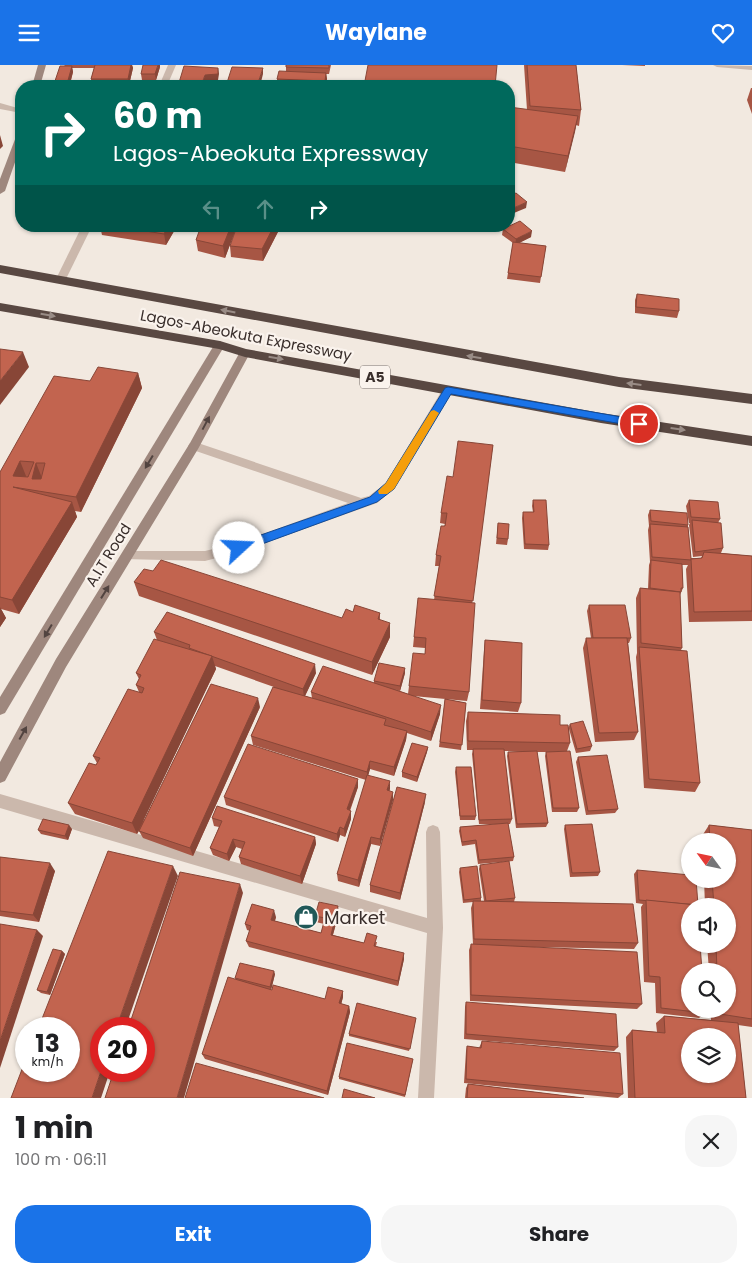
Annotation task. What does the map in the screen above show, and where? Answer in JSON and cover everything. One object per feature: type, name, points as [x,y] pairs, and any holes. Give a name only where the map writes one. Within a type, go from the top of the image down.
[{"type":"highway","name":"Lagos-Abeokuta Expressway","points":[[0,269],[573,374],[752,399]]},
{"type":"highway","name":"Lagos-Abeokuta Expressway","points":[[0,307],[220,345],[245,353],[602,418],[752,441]]},
{"type":"street","points":[[38,80],[42,65]]},
{"type":"street","points":[[166,80],[172,65]]},
{"type":"street","points":[[717,65],[752,68]]},
{"type":"street","points":[[0,106],[15,110]]},
{"type":"street","points":[[0,191],[15,150]]},
{"type":"street","points":[[61,279],[84,232]]},
{"type":"street","name":"A.I.T Road","points":[[0,709],[220,345]]},
{"type":"street","name":"A.I.T Road","points":[[0,776],[61,663],[194,446],[245,353]]},
{"type":"street","points":[[127,556],[205,555],[239,548],[374,499],[390,486],[448,390]]},
{"type":"street","points":[[194,446],[361,503]]},
{"type":"street","points":[[0,801],[435,928]]},
{"type":"street","points":[[426,1098],[435,928],[432,832]]},
{"type":"building","points":[[95,65],[131,65],[128,79],[91,79]]},
{"type":"building","points":[[143,65],[158,65],[155,74],[141,74]]},
{"type":"building","points":[[286,65],[329,65],[329,68],[286,67]]},
{"type":"building","points":[[368,65],[497,65],[496,80],[365,80]]},
{"type":"building","points":[[527,65],[576,65],[581,110],[530,106]]},
{"type":"building","points":[[60,66],[72,66],[68,80],[55,80]]},
{"type":"building","points":[[184,66],[218,68],[218,74],[205,75],[203,80],[180,80]]},
{"type":"building","points":[[232,67],[263,68],[259,80],[228,80]]},
{"type":"building","points":[[279,71],[326,73],[325,80],[277,79]]},
{"type":"building","points":[[515,108],[578,116],[568,156],[515,147]]},
{"type":"building","points":[[516,193],[527,202],[515,207]]},
{"type":"building","points":[[520,221],[532,231],[516,239],[507,232],[515,232],[515,223]]},
{"type":"building","points":[[199,232],[229,232],[223,246],[196,240]]},
{"type":"building","points":[[235,232],[271,232],[262,249],[230,246]]},
{"type":"building","points":[[513,242],[546,246],[541,277],[508,273]]},
{"type":"building","points":[[637,294],[679,299],[679,311],[636,307]]},
{"type":"building","points":[[0,349],[23,352],[0,381]]},
{"type":"building","points":[[98,367],[138,373],[76,497],[13,487],[72,502],[12,600],[0,597],[0,472],[54,376],[90,381]],"holes":[[[20,461],[34,462],[28,477],[13,476]],[[36,463],[45,463],[41,479],[32,479]]]},
{"type":"building","points":[[458,441],[493,445],[473,601],[434,596],[441,556],[436,555],[441,526],[445,526],[447,513],[441,513],[447,476],[453,477]]},
{"type":"building","points":[[533,500],[546,500],[549,545],[525,544],[523,512],[534,512]]},
{"type":"building","points":[[689,500],[718,502],[720,519],[691,517]]},
{"type":"building","points":[[650,510],[687,513],[688,525],[651,521]]},
{"type":"building","points":[[692,520],[721,523],[723,548],[695,552]]},
{"type":"building","points":[[498,523],[509,524],[508,539],[497,538]]},
{"type":"building","points":[[650,524],[688,527],[691,560],[652,557]]},
{"type":"building","points":[[704,552],[752,556],[752,611],[694,612],[691,559],[702,558]]},
{"type":"building","points":[[161,560],[342,618],[346,609],[353,612],[355,605],[380,613],[378,619],[390,623],[372,662],[134,582],[144,569],[153,571]]},
{"type":"building","points":[[651,560],[682,564],[683,588],[681,588],[681,592],[650,588]]},
{"type":"building","points":[[640,588],[680,592],[682,648],[641,643]]},
{"type":"building","points":[[418,598],[475,603],[469,692],[409,686],[413,653],[425,654],[426,638],[414,637]]},
{"type":"building","points":[[589,605],[625,605],[631,638],[593,638]]},
{"type":"building","points":[[167,612],[315,664],[303,689],[189,648],[190,645],[154,632]]},
{"type":"building","points":[[586,638],[627,638],[638,732],[599,733]]},
{"type":"building","points":[[154,639],[212,656],[132,823],[68,803],[89,763],[96,765],[100,758],[93,756],[128,689],[142,693],[144,688],[136,685],[141,675],[136,673]]},
{"type":"building","points":[[485,640],[522,643],[521,703],[482,700]]},
{"type":"building","points":[[639,647],[687,651],[700,783],[649,779]]},
{"type":"building","points":[[379,663],[405,668],[400,686],[374,681]]},
{"type":"building","points":[[323,666],[441,705],[431,732],[311,692]]},
{"type":"building","points":[[211,684],[258,698],[190,848],[139,831]]},
{"type":"building","points":[[273,687],[386,719],[384,725],[407,731],[394,767],[370,761],[367,772],[251,736]]},
{"type":"building","points":[[445,699],[466,703],[462,745],[440,742]]},
{"type":"building","points":[[468,712],[560,715],[560,725],[568,725],[570,743],[468,741]]},
{"type":"building","points":[[583,721],[592,746],[577,749],[570,724]]},
{"type":"building","points":[[412,743],[428,747],[417,777],[402,772]]},
{"type":"building","points":[[248,744],[358,779],[347,809],[351,811],[344,829],[340,827],[337,834],[224,797]]},
{"type":"building","points":[[473,749],[504,749],[512,819],[479,820]]},
{"type":"building","points":[[537,751],[548,823],[517,824],[508,752]]},
{"type":"building","points":[[570,751],[579,808],[553,808],[546,752]]},
{"type":"building","points":[[607,755],[618,809],[588,811],[578,757]]},
{"type":"building","points":[[456,767],[471,767],[476,816],[460,816]]},
{"type":"building","points":[[367,775],[390,781],[387,790],[393,792],[380,839],[371,837],[358,880],[337,874]]},
{"type":"building","points":[[397,787],[426,794],[400,893],[370,885]]},
{"type":"building","points":[[217,806],[315,837],[300,876],[239,857],[245,842],[233,839],[227,854],[210,848],[222,821],[212,818]]},
{"type":"building","points":[[43,819],[69,825],[65,836],[38,830]]},
{"type":"building","points":[[508,823],[514,857],[479,860],[476,840],[462,842],[460,827]]},
{"type":"building","points":[[592,824],[600,872],[572,873],[565,825]]},
{"type":"building","points":[[709,825],[752,830],[752,1019],[736,1016],[736,963],[717,963],[716,953],[736,953],[736,898],[713,898],[713,888],[736,888],[736,833],[710,833]]},
{"type":"building","points":[[108,851],[173,866],[120,1017],[90,1017],[90,1082],[97,1082],[92,1098],[11,1098],[17,1082],[80,1082],[80,1017],[43,1017]]},
{"type":"building","points":[[0,857],[50,863],[33,915],[0,911]]},
{"type":"building","points":[[509,861],[515,898],[486,901],[480,865]]},
{"type":"building","points":[[477,866],[481,898],[464,900],[460,868]]},
{"type":"building","points":[[637,870],[681,874],[681,888],[697,888],[697,898],[681,898],[681,904],[639,900]]},
{"type":"building","points":[[180,872],[240,884],[177,1098],[105,1098],[110,1082],[155,1082],[155,1017],[132,1017]]},
{"type":"building","points":[[646,900],[681,903],[681,953],[701,953],[701,963],[681,963],[681,1010],[661,1008],[660,977],[649,976]]},
{"type":"building","points":[[473,901],[633,904],[638,943],[474,939]]},
{"type":"building","points":[[319,902],[338,906],[331,935],[364,943],[367,933],[377,936],[374,946],[404,953],[398,981],[246,941],[251,926],[245,924],[252,904],[274,910],[271,920],[321,933],[325,918],[315,916]]},
{"type":"building","points":[[0,924],[37,930],[0,1041]]},
{"type":"building","points":[[471,944],[637,952],[642,1004],[471,995]]},
{"type":"building","points":[[53,949],[62,951],[47,992],[37,990]]},
{"type":"building","points":[[240,963],[274,971],[270,987],[235,978]]},
{"type":"building","points":[[228,977],[272,990],[273,985],[325,999],[328,987],[343,991],[339,1003],[349,1006],[327,1091],[202,1054]]},
{"type":"building","points":[[466,1002],[616,1014],[618,1047],[466,1034]]},
{"type":"building","points":[[357,1003],[416,1018],[410,1049],[349,1034]]},
{"type":"building","points":[[664,1016],[738,1023],[746,1098],[635,1098],[632,1030],[665,1033]]},
{"type":"building","points":[[482,1041],[620,1053],[623,1094],[466,1079],[467,1046],[481,1048]]},
{"type":"building","points":[[347,1043],[413,1059],[405,1095],[339,1077]]},
{"type":"building","points":[[196,1063],[324,1098],[185,1098]]},
{"type":"building","points":[[468,1084],[584,1098],[467,1098]]},
{"type":"building","points":[[344,1089],[375,1098],[342,1098]]},
{"type":"slow traffic","points":[[383,491],[390,486],[434,413]]},
{"type":"place","name":"Market","points":[[306,917]]},
{"type":"route","points":[[239,548],[374,499],[390,486],[448,390],[639,424]]}]
